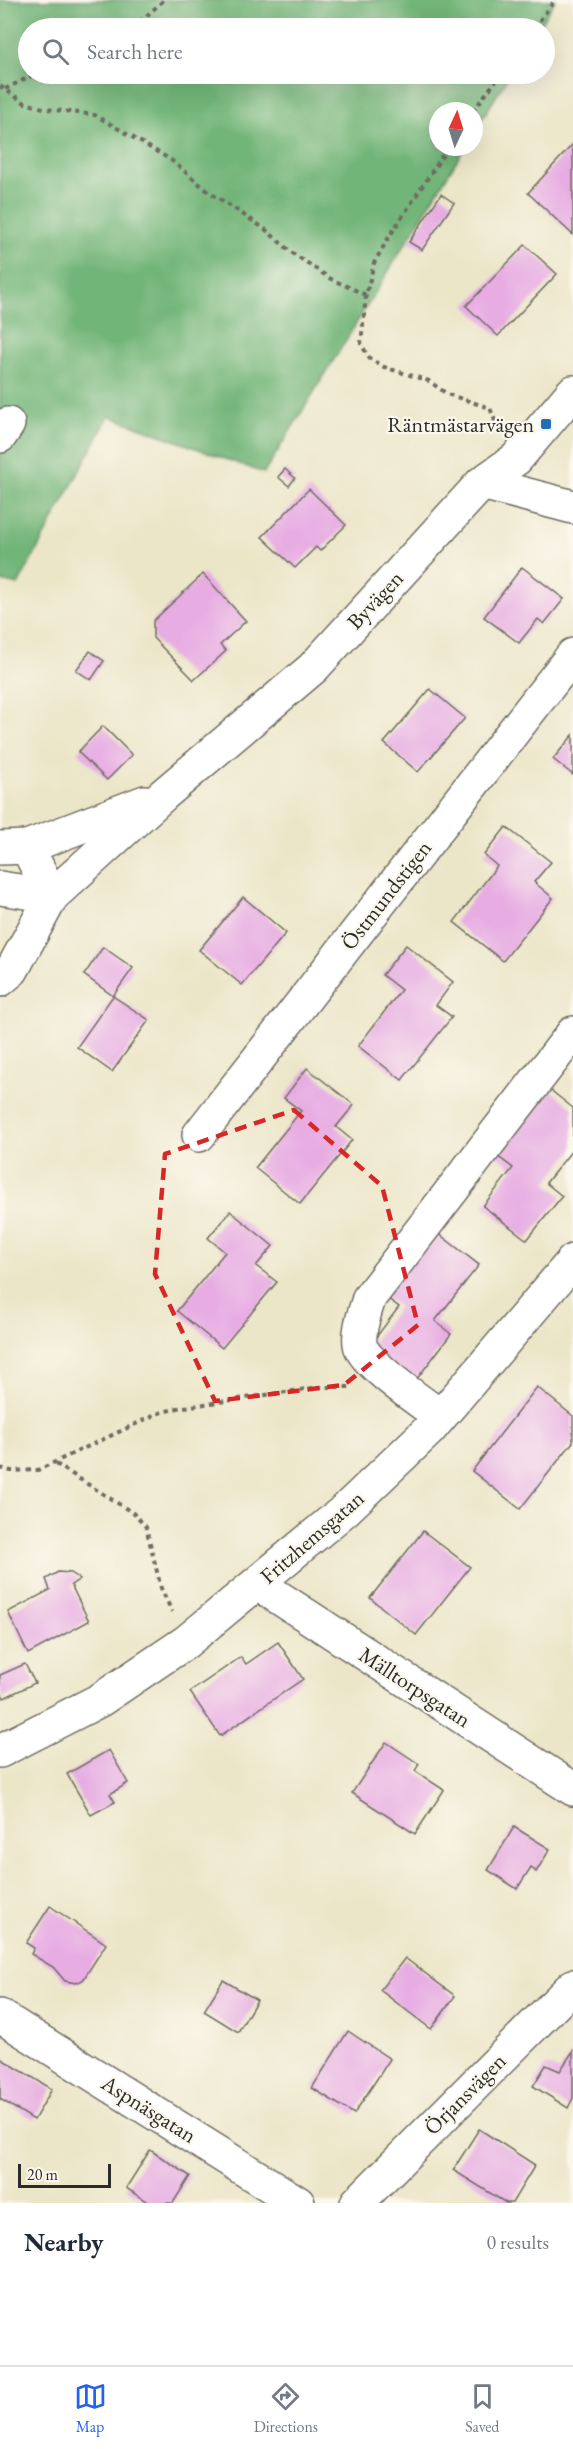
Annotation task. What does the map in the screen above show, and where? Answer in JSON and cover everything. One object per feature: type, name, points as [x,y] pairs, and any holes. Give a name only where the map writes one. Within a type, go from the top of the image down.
[{"type":"street","name":"Byvägen","points":[[0,980],[12,970],[52,896],[163,795],[312,668],[482,483],[516,459],[573,392]]},
{"type":"street","points":[[482,483],[573,507]]},
{"type":"street","name":"Östmundstigen","points":[[199,1135],[573,655]]},
{"type":"street","name":"Byvägen","points":[[14,848],[163,795]]},
{"type":"street","points":[[14,848],[52,896]]},
{"type":"street","points":[[0,888],[52,896]]},
{"type":"street","points":[[440,1416],[369,1361],[360,1347],[360,1328],[369,1298],[573,1034]]},
{"type":"street","name":"Fritzhemsgatan","points":[[0,1752],[100,1700],[186,1642],[345,1510],[429,1430],[573,1261]]},
{"type":"street","name":"Mälltorpsgatan","points":[[258,1584],[573,1789]]},
{"type":"street","name":"Örjansvägen","points":[[357,2203],[573,1986]]},
{"type":"street","name":"Aspnäsgatan","points":[[0,2016],[298,2203]]},
{"type":"path","points":[[144,18],[164,0]]},
{"type":"path","points":[[542,18],[555,0]]},
{"type":"path","points":[[5,89],[18,82]]},
{"type":"path","points":[[481,102],[494,84]]},
{"type":"path","points":[[0,86],[25,103],[47,110],[95,116],[171,160],[209,192],[265,229],[291,252],[331,279],[366,295]]},
{"type":"path","points":[[442,156],[374,263],[366,295],[361,344],[370,359],[394,370],[429,381],[447,394],[490,408],[497,429],[516,459]]},
{"type":"path","points":[[0,1468],[11,1471],[38,1470],[159,1413],[178,1408],[320,1387],[359,1389]]},
{"type":"path","points":[[55,1463],[133,1513],[146,1527],[161,1588],[186,1642]]},
{"type":"highlighted area","points":[[294,1110],[382,1186],[418,1325],[344,1385],[215,1401],[155,1274],[165,1154]]},
{"type":"green space","points":[[0,0],[555,0],[544,18],[18,18],[18,84],[504,84],[483,118],[483,102],[429,102],[429,156],[459,156],[264,473],[109,416],[18,585],[0,581]]},
{"type":"building","points":[[573,144],[573,235],[528,193]]},
{"type":"building","points":[[441,194],[454,203],[422,250],[409,242]]},
{"type":"building","points":[[525,245],[557,274],[498,336],[466,306]]},
{"type":"building","points":[[285,469],[295,478],[289,486],[278,477]]},
{"type":"building","points":[[309,489],[346,525],[320,551],[316,547],[295,568],[262,537]]},
{"type":"building","points":[[522,567],[564,599],[544,624],[538,619],[519,643],[484,617]]},
{"type":"building","points":[[203,574],[246,621],[220,645],[226,651],[194,680],[153,638],[153,621]]},
{"type":"building","points":[[90,651],[104,661],[91,680],[76,670]]},
{"type":"building","points":[[430,689],[465,718],[418,772],[384,743]]},
{"type":"building","points":[[103,726],[132,755],[107,780],[78,752]]},
{"type":"building","points":[[573,735],[573,775],[553,759]]},
{"type":"building","points":[[506,827],[551,862],[534,882],[553,898],[503,961],[454,922],[497,866],[484,855]]},
{"type":"building","points":[[243,897],[286,933],[242,985],[199,950]]},
{"type":"building","points":[[406,945],[453,982],[436,1005],[452,1017],[402,1080],[358,1046],[401,990],[382,975]]},
{"type":"building","points":[[103,947],[133,968],[113,996],[84,975]]},
{"type":"building","points":[[113,996],[149,1020],[112,1072],[77,1047]]},
{"type":"building","points":[[307,1068],[354,1105],[336,1127],[352,1140],[300,1204],[255,1168],[301,1111],[284,1098]]},
{"type":"building","points":[[544,1085],[573,1108],[573,1149],[546,1183],[562,1196],[527,1240],[483,1206],[513,1168],[492,1152]]},
{"type":"building","points":[[230,1211],[273,1246],[256,1266],[277,1282],[222,1348],[177,1311],[225,1252],[208,1238]]},
{"type":"building","points":[[434,1230],[479,1265],[435,1321],[451,1334],[413,1384],[367,1349],[399,1307],[383,1295]]},
{"type":"building","points":[[537,1387],[573,1416],[573,1442],[520,1509],[472,1471]]},
{"type":"building","points":[[423,1531],[470,1567],[416,1635],[370,1598]]},
{"type":"building","points":[[58,1572],[71,1573],[80,1579],[71,1585],[89,1621],[28,1654],[8,1612],[50,1590],[46,1579]]},
{"type":"building","points":[[278,1642],[303,1679],[220,1736],[190,1692],[241,1657],[246,1664]]},
{"type":"building","points":[[25,1664],[35,1683],[4,1698],[0,1690],[0,1675]]},
{"type":"building","points":[[386,1742],[419,1764],[415,1771],[444,1790],[415,1834],[352,1793]]},
{"type":"building","points":[[109,1750],[128,1783],[110,1794],[115,1802],[91,1815],[67,1774]]},
{"type":"building","points":[[514,1827],[550,1849],[536,1872],[531,1867],[517,1889],[488,1870]]},
{"type":"building","points":[[50,1906],[106,1944],[83,1980],[76,1983],[65,1981],[53,1967],[31,1954],[34,1948],[26,1943]]},
{"type":"building","points":[[405,1958],[455,1996],[431,2029],[380,1990]]},
{"type":"building","points":[[223,1980],[257,2000],[238,2032],[204,2011]]},
{"type":"building","points":[[348,2031],[390,2059],[354,2114],[312,2088]]},
{"type":"building","points":[[573,2051],[573,2098],[568,2108],[533,2086],[546,2065],[560,2071]]},
{"type":"building","points":[[0,2058],[52,2089],[34,2120],[0,2099]]},
{"type":"building","points":[[479,2129],[535,2165],[512,2203],[506,2203],[453,2170]]},
{"type":"building","points":[[150,2150],[190,2176],[173,2203],[149,2203],[126,2188]]},
{"type":"place","name":"Räntmästarvägen","points":[[546,424]]}]
